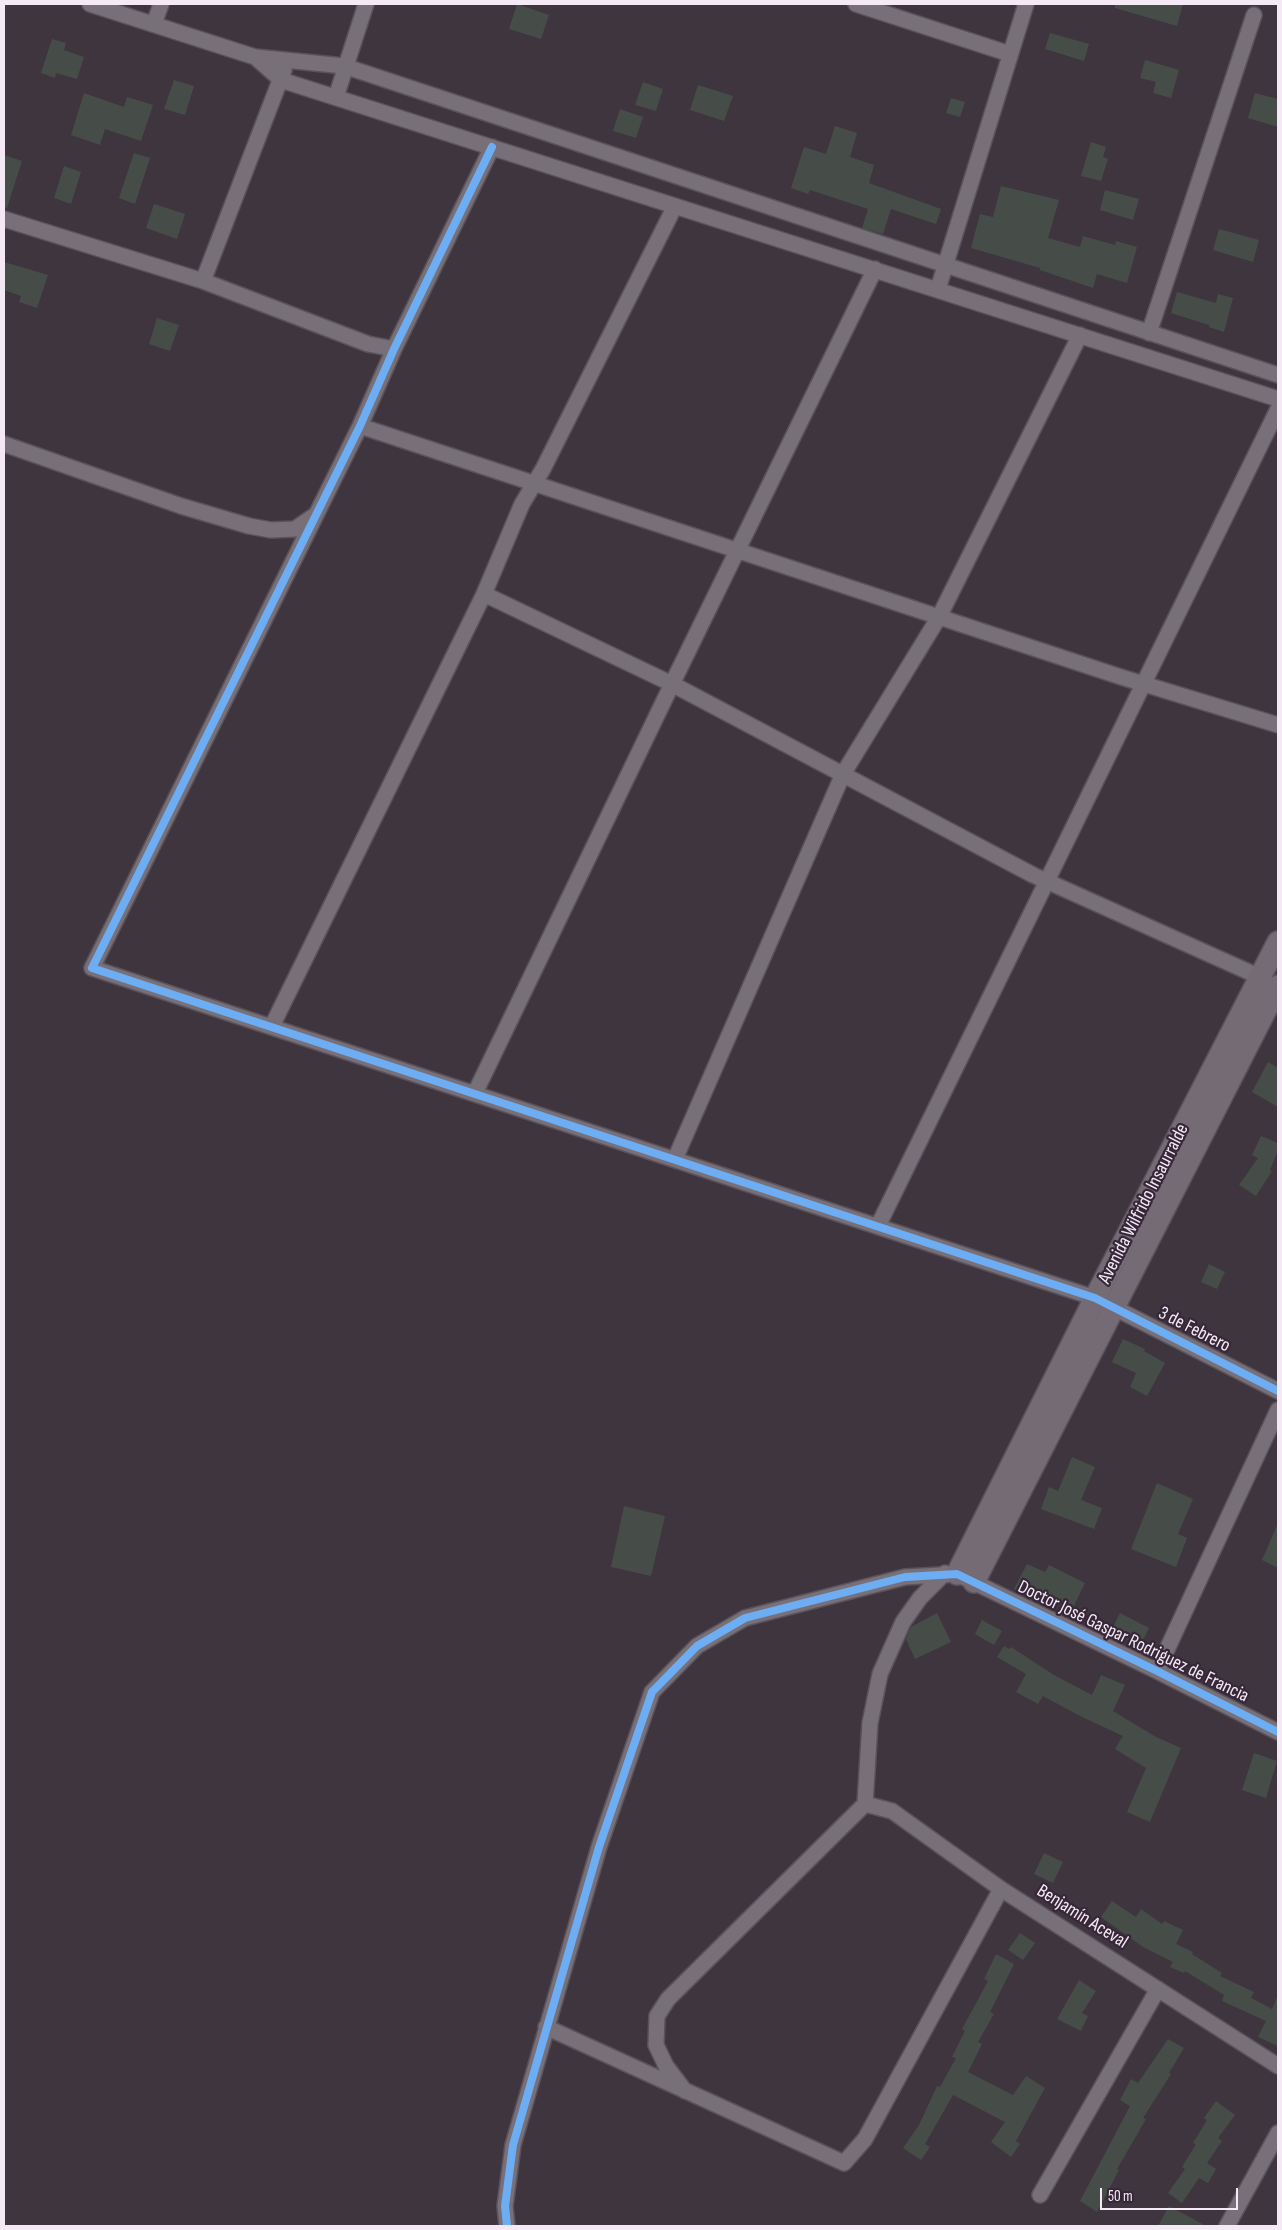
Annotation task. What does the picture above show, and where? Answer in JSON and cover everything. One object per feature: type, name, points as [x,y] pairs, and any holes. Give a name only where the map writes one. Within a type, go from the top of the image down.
[{"type":"street","points":[[90,4],[255,57],[344,66],[1278,375]]},
{"type":"street","points":[[154,24],[161,4]]},
{"type":"street","points":[[336,97],[344,66],[366,4]]},
{"type":"street","points":[[856,4],[1010,54]]},
{"type":"street","points":[[938,290],[1026,4]]},
{"type":"street","points":[[1150,333],[1254,15]]},
{"type":"street","points":[[255,57],[281,80],[1278,398]]},
{"type":"street","points":[[203,281],[288,60]]},
{"type":"street","points":[[4,444],[181,506],[249,526],[271,530],[295,529],[315,516],[360,426],[394,349],[492,147]]},
{"type":"street","points":[[272,1026],[484,594],[522,504],[675,206]]},
{"type":"street","points":[[4,219],[203,281],[368,344],[394,349]]},
{"type":"street","points":[[475,1093],[672,684],[875,270]]},
{"type":"street","points":[[675,1159],[843,774],[939,617],[1080,335]]},
{"type":"street","points":[[878,1226],[1278,409]]},
{"type":"street","points":[[360,426],[1144,684],[1278,725]]},
{"type":"street","name":"3 de Febrero","points":[[315,516],[92,968],[1096,1298],[1278,1391]]},
{"type":"street","points":[[484,594],[672,684],[1047,882],[1269,982]]},
{"type":"street","name":"Avenida Wilfrido Insaurralde","points":[[959,1576],[1115,1308],[1269,982],[1278,942]]},
{"type":"street","name":"Avenida Wilfrido Insaurralde","points":[[959,1576],[1096,1298],[1269,982]]},
{"type":"street","points":[[1158,1671],[1278,1410]]},
{"type":"street","points":[[507,2226],[505,2206],[513,2145],[599,1847],[652,1692],[697,1646],[745,1618],[905,1576],[959,1576]]},
{"type":"street","points":[[686,2092],[666,2066],[656,2044],[657,2016],[668,1998],[865,1804],[870,1723],[880,1674],[903,1622],[920,1598],[959,1576]]},
{"type":"street","name":"Doctor José Gaspar Rodriguez de Francia","points":[[959,1576],[1158,1671],[1278,1732]]},
{"type":"street","name":"Benjamín Aceval","points":[[865,1804],[892,1811],[1001,1890],[1278,2066]]},
{"type":"street","points":[[546,2027],[844,2163],[865,2139],[1001,1890]]},
{"type":"street","points":[[1040,2195],[1158,1989]]},
{"type":"street","points":[[1227,2226],[1278,2133]]},
{"type":"building","points":[[517,4],[549,15],[541,39],[509,29]]},
{"type":"building","points":[[1115,4],[1183,4],[1177,26],[1115,8]]},
{"type":"building","points":[[1050,33],[1089,44],[1084,61],[1045,49]]},
{"type":"building","points":[[52,39],[66,43],[64,50],[84,57],[77,79],[56,73],[55,78],[41,73]]},
{"type":"building","points":[[1145,60],[1179,70],[1171,98],[1153,93],[1156,82],[1140,78]]},
{"type":"building","points":[[174,80],[194,86],[185,115],[164,109]]},
{"type":"building","points":[[643,82],[663,89],[656,111],[635,105]]},
{"type":"building","points":[[698,85],[733,96],[724,121],[690,110]]},
{"type":"building","points":[[84,93],[124,107],[127,97],[153,105],[141,141],[105,129],[100,145],[71,135]]},
{"type":"building","points":[[1255,93],[1278,99],[1278,127],[1248,118]]},
{"type":"building","points":[[951,98],[965,102],[960,117],[946,113]]},
{"type":"building","points":[[620,109],[643,117],[636,138],[613,131]]},
{"type":"building","points":[[835,126],[857,133],[850,157],[874,165],[869,183],[941,209],[936,224],[891,209],[883,234],[862,228],[868,209],[810,190],[808,194],[791,188],[804,147],[826,154]]},
{"type":"building","points":[[1091,142],[1106,147],[1103,157],[1108,159],[1101,181],[1081,176]]},
{"type":"building","points":[[134,153],[150,158],[135,204],[119,198]]},
{"type":"building","points":[[4,155],[22,161],[7,208],[4,207]]},
{"type":"building","points":[[64,166],[81,172],[71,204],[54,198]]},
{"type":"building","points":[[1001,186],[1059,200],[1048,238],[1080,247],[1083,236],[1115,245],[1116,241],[1137,247],[1127,283],[1097,274],[1093,288],[1040,270],[1040,268],[971,248],[980,214],[993,217]]},
{"type":"building","points":[[1105,190],[1139,199],[1133,220],[1100,210]]},
{"type":"building","points":[[154,204],[185,214],[177,239],[146,228]]},
{"type":"building","points":[[1219,229],[1259,240],[1253,262],[1213,250]]},
{"type":"building","points":[[4,262],[48,275],[37,308],[19,302],[21,296],[4,290]]},
{"type":"building","points":[[1177,292],[1216,303],[1218,294],[1233,298],[1224,332],[1209,327],[1209,325],[1171,313]]},
{"type":"building","points":[[157,318],[179,325],[170,351],[149,344]]},
{"type":"building","points":[[1268,1062],[1278,1068],[1278,1107],[1252,1092]]},
{"type":"building","points":[[1261,1136],[1278,1143],[1278,1150],[1270,1170],[1272,1171],[1256,1196],[1239,1185],[1258,1158],[1252,1155]]},
{"type":"building","points":[[1209,1264],[1225,1272],[1217,1289],[1201,1282]]},
{"type":"building","points":[[1123,1339],[1145,1349],[1144,1351],[1165,1363],[1147,1396],[1130,1387],[1136,1373],[1112,1362]]},
{"type":"building","points":[[1072,1457],[1095,1467],[1081,1500],[1102,1508],[1094,1529],[1041,1509],[1049,1487],[1058,1491]]},
{"type":"building","points":[[1157,1483],[1193,1499],[1178,1534],[1187,1538],[1176,1567],[1131,1549]]},
{"type":"building","points":[[624,1506],[665,1516],[651,1576],[611,1567]]},
{"type":"building","points":[[1278,1523],[1278,1568],[1262,1560]]},
{"type":"building","points":[[1027,1564],[1045,1572],[1049,1565],[1085,1583],[1071,1612],[1033,1592],[1030,1598],[1014,1589]]},
{"type":"building","points":[[937,1613],[951,1642],[915,1659],[906,1639],[911,1627]]},
{"type":"building","points":[[1120,1613],[1149,1628],[1140,1646],[1111,1631]]},
{"type":"building","points":[[982,1620],[1002,1631],[994,1645],[975,1634]]},
{"type":"building","points":[[1004,1646],[1009,1649],[1011,1647],[1054,1675],[1092,1695],[1101,1675],[1125,1685],[1113,1711],[1156,1737],[1181,1748],[1150,1822],[1127,1812],[1146,1768],[1115,1749],[1123,1736],[1043,1696],[1038,1704],[1016,1692],[1026,1674],[997,1657]]},
{"type":"building","points":[[1254,1753],[1277,1761],[1266,1798],[1242,1790]]},
{"type":"building","points":[[1044,1853],[1063,1862],[1053,1883],[1034,1874]]},
{"type":"building","points":[[1112,1901],[1136,1917],[1141,1909],[1162,1924],[1164,1921],[1183,1930],[1176,1944],[1193,1952],[1192,1954],[1222,1973],[1220,1976],[1254,1992],[1251,1998],[1272,2009],[1278,1995],[1278,2046],[1258,2037],[1266,2021],[1222,2001],[1224,1995],[1185,1971],[1184,1973],[1170,1967],[1173,1962],[1143,1947],[1101,1917]]},
{"type":"building","points":[[1020,1933],[1035,1943],[1023,1960],[1008,1950]]},
{"type":"building","points":[[996,1954],[1014,1964],[990,2012],[994,2014],[978,2042],[982,2044],[968,2072],[1013,2095],[1026,2076],[1045,2088],[1016,2141],[1020,2144],[1011,2157],[991,2142],[1005,2122],[953,2095],[925,2144],[930,2147],[921,2160],[903,2148],[919,2125],[937,2086],[940,2087],[956,2058],[952,2057],[965,2031],[962,2029],[988,1981],[984,1979]]},
{"type":"building","points":[[1079,1980],[1096,1991],[1082,2013],[1088,2016],[1081,2031],[1057,2019]]},
{"type":"building","points":[[1168,2039],[1184,2048],[1169,2073],[1171,2074],[1143,2118],[1146,2119],[1117,2169],[1119,2170],[1097,2212],[1080,2201],[1130,2106],[1120,2100],[1131,2079],[1138,2083]]},
{"type":"building","points":[[1216,2101],[1235,2115],[1218,2138],[1222,2141],[1207,2163],[1216,2169],[1208,2183],[1199,2178],[1182,2203],[1168,2193],[1185,2169],[1182,2167],[1196,2144],[1193,2143],[1207,2120],[1204,2118]]},
{"type":"building","points":[[1169,2206],[1206,2226],[1158,2226]]},
{"type":"cycle path","points":[[492,147],[394,349],[360,426],[92,968],[1095,1298],[1278,1391]]},
{"type":"cycle path","points":[[507,2226],[505,2206],[513,2145],[599,1847],[652,1692],[697,1646],[745,1618],[905,1577],[957,1574],[1278,1732]]}]
